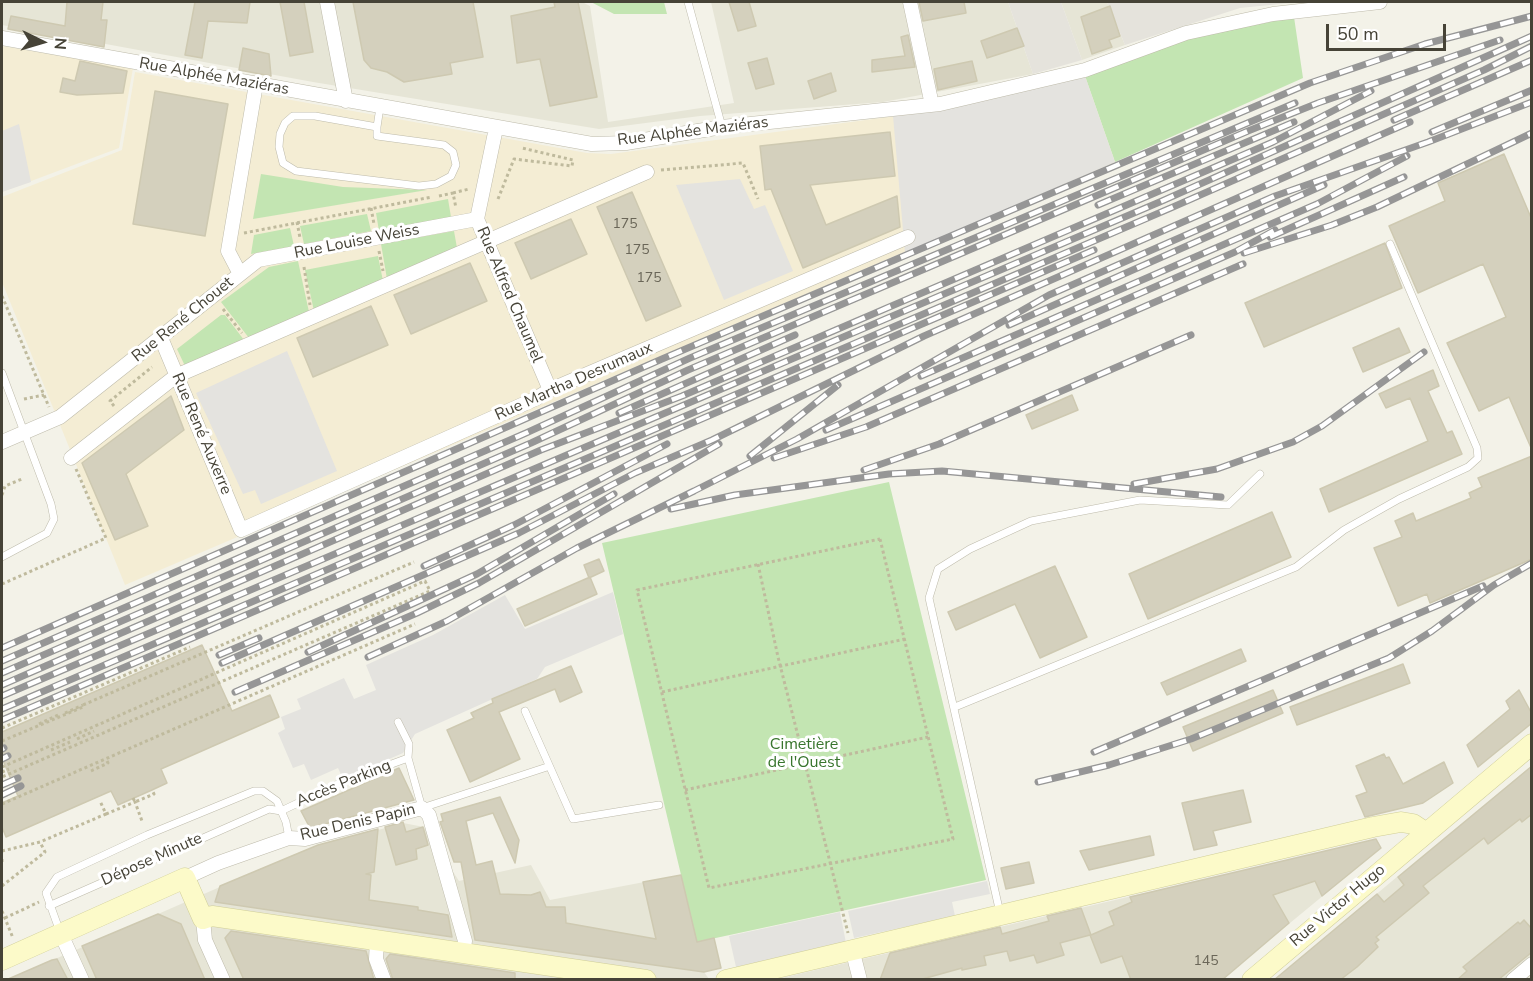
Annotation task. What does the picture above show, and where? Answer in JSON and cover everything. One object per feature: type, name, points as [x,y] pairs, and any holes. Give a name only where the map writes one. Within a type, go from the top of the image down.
[{"type":"street","points":[[327,2],[346,101]]},
{"type":"street","points":[[910,2],[932,105]]},
{"type":"street","name":"Rue Alphée Maziéras","points":[[2,38],[592,144],[626,143],[722,128],[932,105],[1085,70],[1186,33],[1283,7],[1380,2]]},
{"type":"street","name":"Rue René Chouet","points":[[2,442],[60,417],[240,274],[228,251],[256,84]]},
{"type":"street","name":"Rue Alfred Chaumel","points":[[496,128],[477,219],[550,390]]},
{"type":"street","points":[[71,458],[176,376],[647,172]]},
{"type":"street","name":"Rue Louise Weiss","points":[[240,274],[258,260],[477,219]]},
{"type":"street","name":"Rue Martha Desrumaux","points":[[241,530],[535,399],[550,390],[908,237]]},
{"type":"street","name":"Rue René Auxerre","points":[[161,338],[241,530]]},
{"type":"street","name":"Rue Victor Hugo","points":[[1252,980],[1532,744]]},
{"type":"street","name":"Rue Denis Papin","points":[[185,878],[218,863],[289,838],[305,839],[423,808],[429,814],[465,941],[463,952]]},
{"type":"street","points":[[726,980],[1380,826],[1401,822],[1413,824],[1425,832]]},
{"type":"street","points":[[2,960],[60,932],[185,878],[203,920],[205,940],[223,980]]},
{"type":"street","points":[[203,920],[212,916],[646,980]]},
{"type":"street","points":[[60,932],[82,980]]},
{"type":"street","points":[[377,940],[376,959],[384,980]]},
{"type":"street","points":[[852,949],[861,980]]},
{"type":"street","points":[[1513,980],[1532,964]]},
{"type":"lane","points":[[688,2],[722,128]]},
{"type":"lane","points":[[377,127],[315,117],[293,116],[285,123],[280,134],[279,147],[284,164],[296,171],[419,186],[436,184],[451,176],[456,165],[453,152],[444,145],[377,136],[380,107]]},
{"type":"lane","points":[[955,707],[1296,567],[1344,530],[1399,499],[1468,468],[1478,458],[1477,448],[1390,244]]},
{"type":"lane","points":[[2,373],[51,504],[54,519],[47,533],[2,557]]},
{"type":"lane","points":[[1000,916],[929,598],[938,569],[970,549],[1031,521],[1140,500],[1228,505],[1260,474]]},
{"type":"lane","points":[[525,711],[547,767],[573,819],[659,805]]},
{"type":"lane","points":[[398,722],[409,744],[408,758],[423,808],[547,767]]},
{"type":"lane","name":"Accès Parking","points":[[281,811],[340,783],[408,758]]},
{"type":"lane","points":[[60,932],[48,902],[47,888],[57,878],[147,835],[254,791],[263,791],[272,795],[281,811],[289,838]]},
{"type":"lane","name":"Dépose Minute","points":[[48,902],[269,809],[281,811]]},
{"type":"path","points":[[496,203],[514,159],[572,166],[573,159],[512,146]]},
{"type":"path","points":[[647,172],[743,163],[758,198]]},
{"type":"path","points":[[241,234],[473,188]]},
{"type":"path","points":[[453,193],[456,210],[462,209]]},
{"type":"path","points":[[371,208],[375,229]]},
{"type":"path","points":[[297,222],[301,243]]},
{"type":"path","points":[[378,246],[386,286]]},
{"type":"path","points":[[303,262],[312,318]]},
{"type":"path","points":[[2,299],[50,408]]},
{"type":"path","points":[[223,309],[250,344]]},
{"type":"path","points":[[123,418],[110,401],[152,367]]},
{"type":"path","points":[[24,399],[45,395]]},
{"type":"path","points":[[2,584],[106,538],[71,458]]},
{"type":"path","points":[[2,495],[5,486],[22,479]]},
{"type":"path","points":[[880,539],[904,639],[952,839],[709,888],[637,590],[880,539]]},
{"type":"path","points":[[65,712],[414,562]]},
{"type":"path","points":[[758,564],[780,666],[852,949]]},
{"type":"path","points":[[2,767],[7,764],[52,750],[96,736],[430,591],[425,581],[93,729],[52,750],[10,771],[2,777]]},
{"type":"path","points":[[2,804],[415,624]]},
{"type":"path","points":[[662,692],[904,639]]},
{"type":"path","points":[[2,728],[190,647]]},
{"type":"path","points":[[39,724],[40,726],[84,707],[83,705]]},
{"type":"path","points":[[2,741],[58,715]]},
{"type":"path","points":[[93,729],[96,736]]},
{"type":"path","points":[[77,739],[93,729]]},
{"type":"path","points":[[686,790],[928,737]]},
{"type":"path","points":[[52,750],[70,742]]},
{"type":"path","points":[[91,771],[108,763],[106,759]]},
{"type":"path","points":[[7,764],[10,771]]},
{"type":"path","points":[[2,772],[10,771]]},
{"type":"path","points":[[2,851],[40,842],[134,800],[154,794],[152,790]]},
{"type":"path","points":[[134,800],[142,821]]},
{"type":"path","points":[[100,801],[106,814]]},
{"type":"path","points":[[2,883],[45,852],[40,842]]},
{"type":"path","points":[[5,918],[48,902]]},
{"type":"path","points":[[2,911],[13,939]]},
{"type":"shaded area","points":[[2,2],[582,2],[590,6],[608,122],[734,103],[711,2],[1008,2],[1033,74],[883,102],[700,116],[599,129],[313,82],[2,25]]},
{"type":"shaded area","points":[[1008,2],[1061,2],[1082,60],[1033,74]]},
{"type":"shaded area","points":[[1061,2],[1107,2],[1125,45],[1082,60]]},
{"type":"shaded area","points":[[1107,2],[1299,2],[1240,8],[1125,45]]},
{"type":"shaded area","points":[[2,46],[133,68],[119,148],[2,192]]},
{"type":"shaded area","points":[[135,72],[587,153],[611,154],[933,111],[1085,76],[1115,162],[125,585],[2,282],[2,197],[122,150]]},
{"type":"shaded area","points":[[1085,76],[1115,162],[905,253],[893,116],[933,111]]},
{"type":"shaded area","points":[[19,124],[31,182],[2,192],[2,131]]},
{"type":"shaded area","points":[[740,179],[754,209],[765,205],[793,271],[724,300],[676,185]]},
{"type":"shaded area","points":[[287,351],[337,471],[261,504],[255,490],[243,494],[196,393]]},
{"type":"shaded area","points":[[613,592],[623,634],[545,667],[537,679],[415,734],[403,753],[343,779],[338,768],[311,780],[304,764],[293,768],[278,733],[285,729],[281,717],[301,709],[297,699],[344,678],[354,699],[376,690],[366,665],[433,635],[505,595],[525,629]]},
{"type":"shaded area","points":[[1531,766],[1531,979],[1274,980],[1404,871]]},
{"type":"shaded area","points":[[403,823],[424,827],[459,881],[531,865],[550,900],[681,875],[704,972],[709,979],[7,980],[300,852]]},
{"type":"shaded area","points":[[1376,839],[1381,848],[1222,979],[773,980]]},
{"type":"shaded area","points":[[987,881],[990,894],[952,902],[955,916],[854,938],[848,911]]},
{"type":"shaded area","points":[[840,912],[846,943],[736,967],[729,936]]},
{"type":"green space","points":[[591,2],[664,2],[667,14],[614,14]]},
{"type":"green space","points":[[1294,17],[1303,78],[1115,162],[1085,76],[1186,39]]},
{"type":"green space","points":[[261,174],[343,187],[427,190],[253,219]]},
{"type":"green space","points":[[448,199],[451,217],[379,231],[376,213]]},
{"type":"green space","points":[[367,214],[371,231],[304,244],[300,226]]},
{"type":"green space","points":[[290,228],[294,246],[251,254],[254,235]]},
{"type":"green space","points":[[454,231],[457,248],[387,279],[381,244]]},
{"type":"green space","points":[[378,256],[383,281],[314,311],[305,270]]},
{"type":"green space","points":[[298,261],[309,312],[249,338],[221,302],[269,267]]},
{"type":"green space","points":[[221,315],[225,315],[244,340],[185,366],[177,349]]},
{"type":"green space","name":"Cimetière de l'Ouest","points":[[889,482],[986,880],[697,942],[602,543]]},
{"type":"building","points":[[67,2],[103,2],[101,20],[107,20],[104,47],[8,29],[11,16],[65,26]]},
{"type":"building","points":[[195,2],[250,2],[247,23],[208,21],[202,58],[185,55]]},
{"type":"building","points":[[280,2],[304,2],[313,52],[290,56]]},
{"type":"building","points":[[353,2],[473,2],[483,57],[450,63],[452,74],[404,82],[387,72],[371,68],[364,60]]},
{"type":"building","points":[[554,2],[578,2],[597,97],[550,106],[540,59],[517,63],[511,16],[555,7]]},
{"type":"building","points":[[729,2],[749,2],[756,26],[738,31]]},
{"type":"building","points":[[919,2],[964,2],[966,13],[923,21]]},
{"type":"building","points":[[1110,6],[1120,36],[1109,40],[1112,47],[1092,54],[1081,17]]},
{"type":"building","points":[[1017,28],[1024,46],[987,58],[981,41]]},
{"type":"building","points":[[908,35],[915,67],[872,72],[872,60],[905,56],[901,37]]},
{"type":"building","points":[[243,48],[269,54],[271,76],[239,70]]},
{"type":"building","points":[[767,58],[774,84],[756,89],[748,63]]},
{"type":"building","points":[[80,61],[127,71],[123,93],[77,95],[60,92],[63,78],[75,81]]},
{"type":"building","points":[[972,61],[977,81],[938,90],[934,69]]},
{"type":"building","points":[[831,73],[836,91],[814,99],[808,81]]},
{"type":"building","points":[[155,91],[228,104],[205,236],[133,224]]},
{"type":"building","points":[[890,132],[895,176],[810,185],[826,225],[897,196],[900,227],[803,268],[771,189],[765,190],[760,146]]},
{"type":"building","points":[[1504,154],[1532,220],[1532,450],[1509,397],[1479,411],[1447,343],[1506,317],[1483,264],[1418,293],[1389,226],[1445,201],[1438,183]]},
{"type":"building","points":[[632,192],[681,306],[646,321],[597,207]]},
{"type":"building","points":[[571,219],[587,254],[531,279],[515,243]]},
{"type":"building","points":[[1385,243],[1402,288],[1264,347],[1245,303]]},
{"type":"building","points":[[470,263],[487,301],[411,334],[394,295]]},
{"type":"building","points":[[371,306],[388,345],[313,377],[297,338]]},
{"type":"building","points":[[1399,328],[1410,352],[1363,372],[1353,348]]},
{"type":"building","points":[[1433,370],[1439,386],[1428,391],[1447,433],[1452,431],[1462,454],[1329,512],[1320,489],[1428,441],[1410,398],[1386,408],[1379,394]]},
{"type":"building","points":[[1072,395],[1078,410],[1032,429],[1026,415]]},
{"type":"building","points":[[171,396],[184,430],[126,474],[148,526],[115,540],[82,463]]},
{"type":"building","points":[[1532,456],[1532,559],[1430,603],[1427,594],[1398,606],[1374,548],[1402,537],[1395,521],[1413,513],[1416,521],[1471,498],[1469,493],[1482,487],[1478,478]]},
{"type":"building","points":[[1272,512],[1291,557],[1148,619],[1129,574]]},
{"type":"building","points":[[599,559],[604,571],[589,578],[584,565]]},
{"type":"building","points":[[1055,566],[1087,637],[1040,658],[1015,604],[956,630],[948,612]]},
{"type":"building","points":[[590,577],[597,594],[525,626],[517,609]]},
{"type":"building","points":[[202,645],[232,711],[270,695],[279,717],[161,769],[167,783],[118,805],[111,791],[6,837],[2,827],[2,803],[18,796],[2,758],[2,732]]},
{"type":"building","points":[[1241,649],[1246,661],[1167,695],[1161,683]]},
{"type":"building","points":[[1403,664],[1410,683],[1297,725],[1290,707]]},
{"type":"building","points":[[571,666],[582,692],[560,702],[555,689],[499,712],[520,759],[470,782],[447,730],[474,718],[471,713],[493,703],[492,699]]},
{"type":"building","points":[[1273,690],[1283,713],[1193,751],[1183,727]]},
{"type":"building","points":[[1519,690],[1532,714],[1532,723],[1478,767],[1467,745],[1510,709],[1506,701]]},
{"type":"building","points":[[1384,754],[1386,758],[1389,757],[1403,784],[1444,762],[1453,783],[1423,803],[1365,817],[1356,796],[1367,792],[1356,766]]},
{"type":"building","points":[[1532,766],[1532,814],[1522,822],[1520,819],[1488,844],[1484,838],[1423,886],[1429,893],[1376,937],[1379,940],[1375,943],[1378,947],[1357,967],[1340,980],[1274,980],[1377,894],[1384,902],[1404,885],[1398,877]]},
{"type":"building","points":[[399,768],[414,800],[310,828],[301,811]]},
{"type":"building","points":[[1243,790],[1251,822],[1213,831],[1217,845],[1194,850],[1182,803]]},
{"type":"building","points":[[500,797],[519,840],[515,863],[493,813],[466,821],[476,865],[492,861],[500,894],[531,895],[540,892],[546,907],[565,907],[566,923],[656,939],[643,882],[681,875],[697,942],[714,938],[721,968],[704,972],[475,940],[461,862],[454,862],[440,822],[443,821],[441,814]]},
{"type":"building","points":[[403,822],[406,832],[423,827],[428,845],[416,849],[417,859],[396,865],[385,827]]},
{"type":"building","points":[[378,829],[374,872],[366,874],[371,875],[369,900],[418,907],[418,910],[448,915],[452,937],[215,902],[220,886],[318,845]]},
{"type":"building","points":[[1150,836],[1154,855],[1089,870],[1080,851]]},
{"type":"building","points":[[1376,839],[1381,848],[1322,896],[1315,881],[1273,895],[1289,923],[1222,980],[1131,980],[1122,956],[1101,963],[1090,935],[1060,943],[1064,955],[1037,963],[1034,955],[1010,961],[1007,951],[984,956],[986,965],[962,970],[962,968],[919,980],[880,980],[890,953],[1000,927],[1002,934],[1049,921],[1047,916],[1081,908],[1091,935],[1114,925],[1109,912],[1132,902],[1130,897]]},
{"type":"building","points":[[1029,862],[1034,883],[1006,889],[1001,868]]},
{"type":"building","points":[[158,914],[181,924],[205,980],[97,980],[82,946]]},
{"type":"building","points":[[1524,920],[1532,929],[1532,952],[1498,980],[1457,980],[1467,971],[1463,967],[1518,922],[1520,924]]},
{"type":"building","points":[[231,931],[366,951],[374,980],[244,980],[225,938]]},
{"type":"building","points":[[390,954],[515,973],[515,980],[393,980],[386,959]]},
{"type":"building","points":[[57,959],[68,980],[6,980],[52,960]]},
{"type":"railway","points":[[2,648],[662,359],[1310,83],[1425,44],[1532,16]]},
{"type":"railway","points":[[2,696],[1162,201],[1532,36]]},
{"type":"railway","points":[[2,673],[531,443],[688,370],[1248,131],[1318,103],[1500,40]]},
{"type":"railway","points":[[2,709],[1173,207],[1484,70],[1532,46]]},
{"type":"railway","points":[[1394,120],[1532,60]]},
{"type":"railway","points":[[1432,132],[1532,90]]},
{"type":"railway","points":[[2,685],[541,450],[682,396],[1273,142],[1371,91]]},
{"type":"railway","points":[[688,494],[797,439],[1049,295],[1275,196],[1428,142],[1532,102]]},
{"type":"railway","points":[[2,661],[526,433],[690,358],[1295,103]]},
{"type":"railway","points":[[1098,205],[1294,122]]},
{"type":"railway","points":[[222,663],[519,533],[635,473],[712,440],[924,336],[1410,122]]},
{"type":"railway","points":[[1244,253],[1332,225],[1377,207],[1532,133]]},
{"type":"railway","points":[[921,376],[1317,204],[1407,156]]},
{"type":"railway","points":[[1270,237],[1404,177]]},
{"type":"railway","points":[[1009,325],[1324,185]]},
{"type":"railway","points":[[826,430],[1235,252],[1275,230]]},
{"type":"railway","points":[[2,720],[1094,250]]},
{"type":"railway","points":[[774,458],[866,427],[1243,264]]},
{"type":"railway","points":[[619,413],[795,335]]},
{"type":"railway","points":[[864,470],[939,444],[1191,335]]},
{"type":"railway","points":[[1134,484],[1217,469],[1293,442],[1322,426],[1424,352]]},
{"type":"railway","points":[[750,456],[838,385]]},
{"type":"railway","points":[[424,566],[514,525],[667,444]]},
{"type":"railway","points":[[235,692],[417,613],[479,583],[719,444]]},
{"type":"railway","points":[[671,509],[735,495],[889,474],[942,471],[1221,497]]},
{"type":"railway","points":[[368,657],[447,621],[577,548],[694,491]]},
{"type":"railway","points":[[308,652],[477,574],[614,494]]},
{"type":"railway","points":[[1038,782],[1109,765],[1191,739],[1389,658],[1432,631],[1494,585],[1532,563]]},
{"type":"railway","points":[[1094,752],[1483,586]]},
{"type":"railway","points":[[219,655],[259,638]]},
{"type":"railway","points":[[2,759],[8,756]]},
{"type":"railway","points":[[2,785],[18,778]]},
{"type":"railway","points":[[2,795],[21,786]]}]
